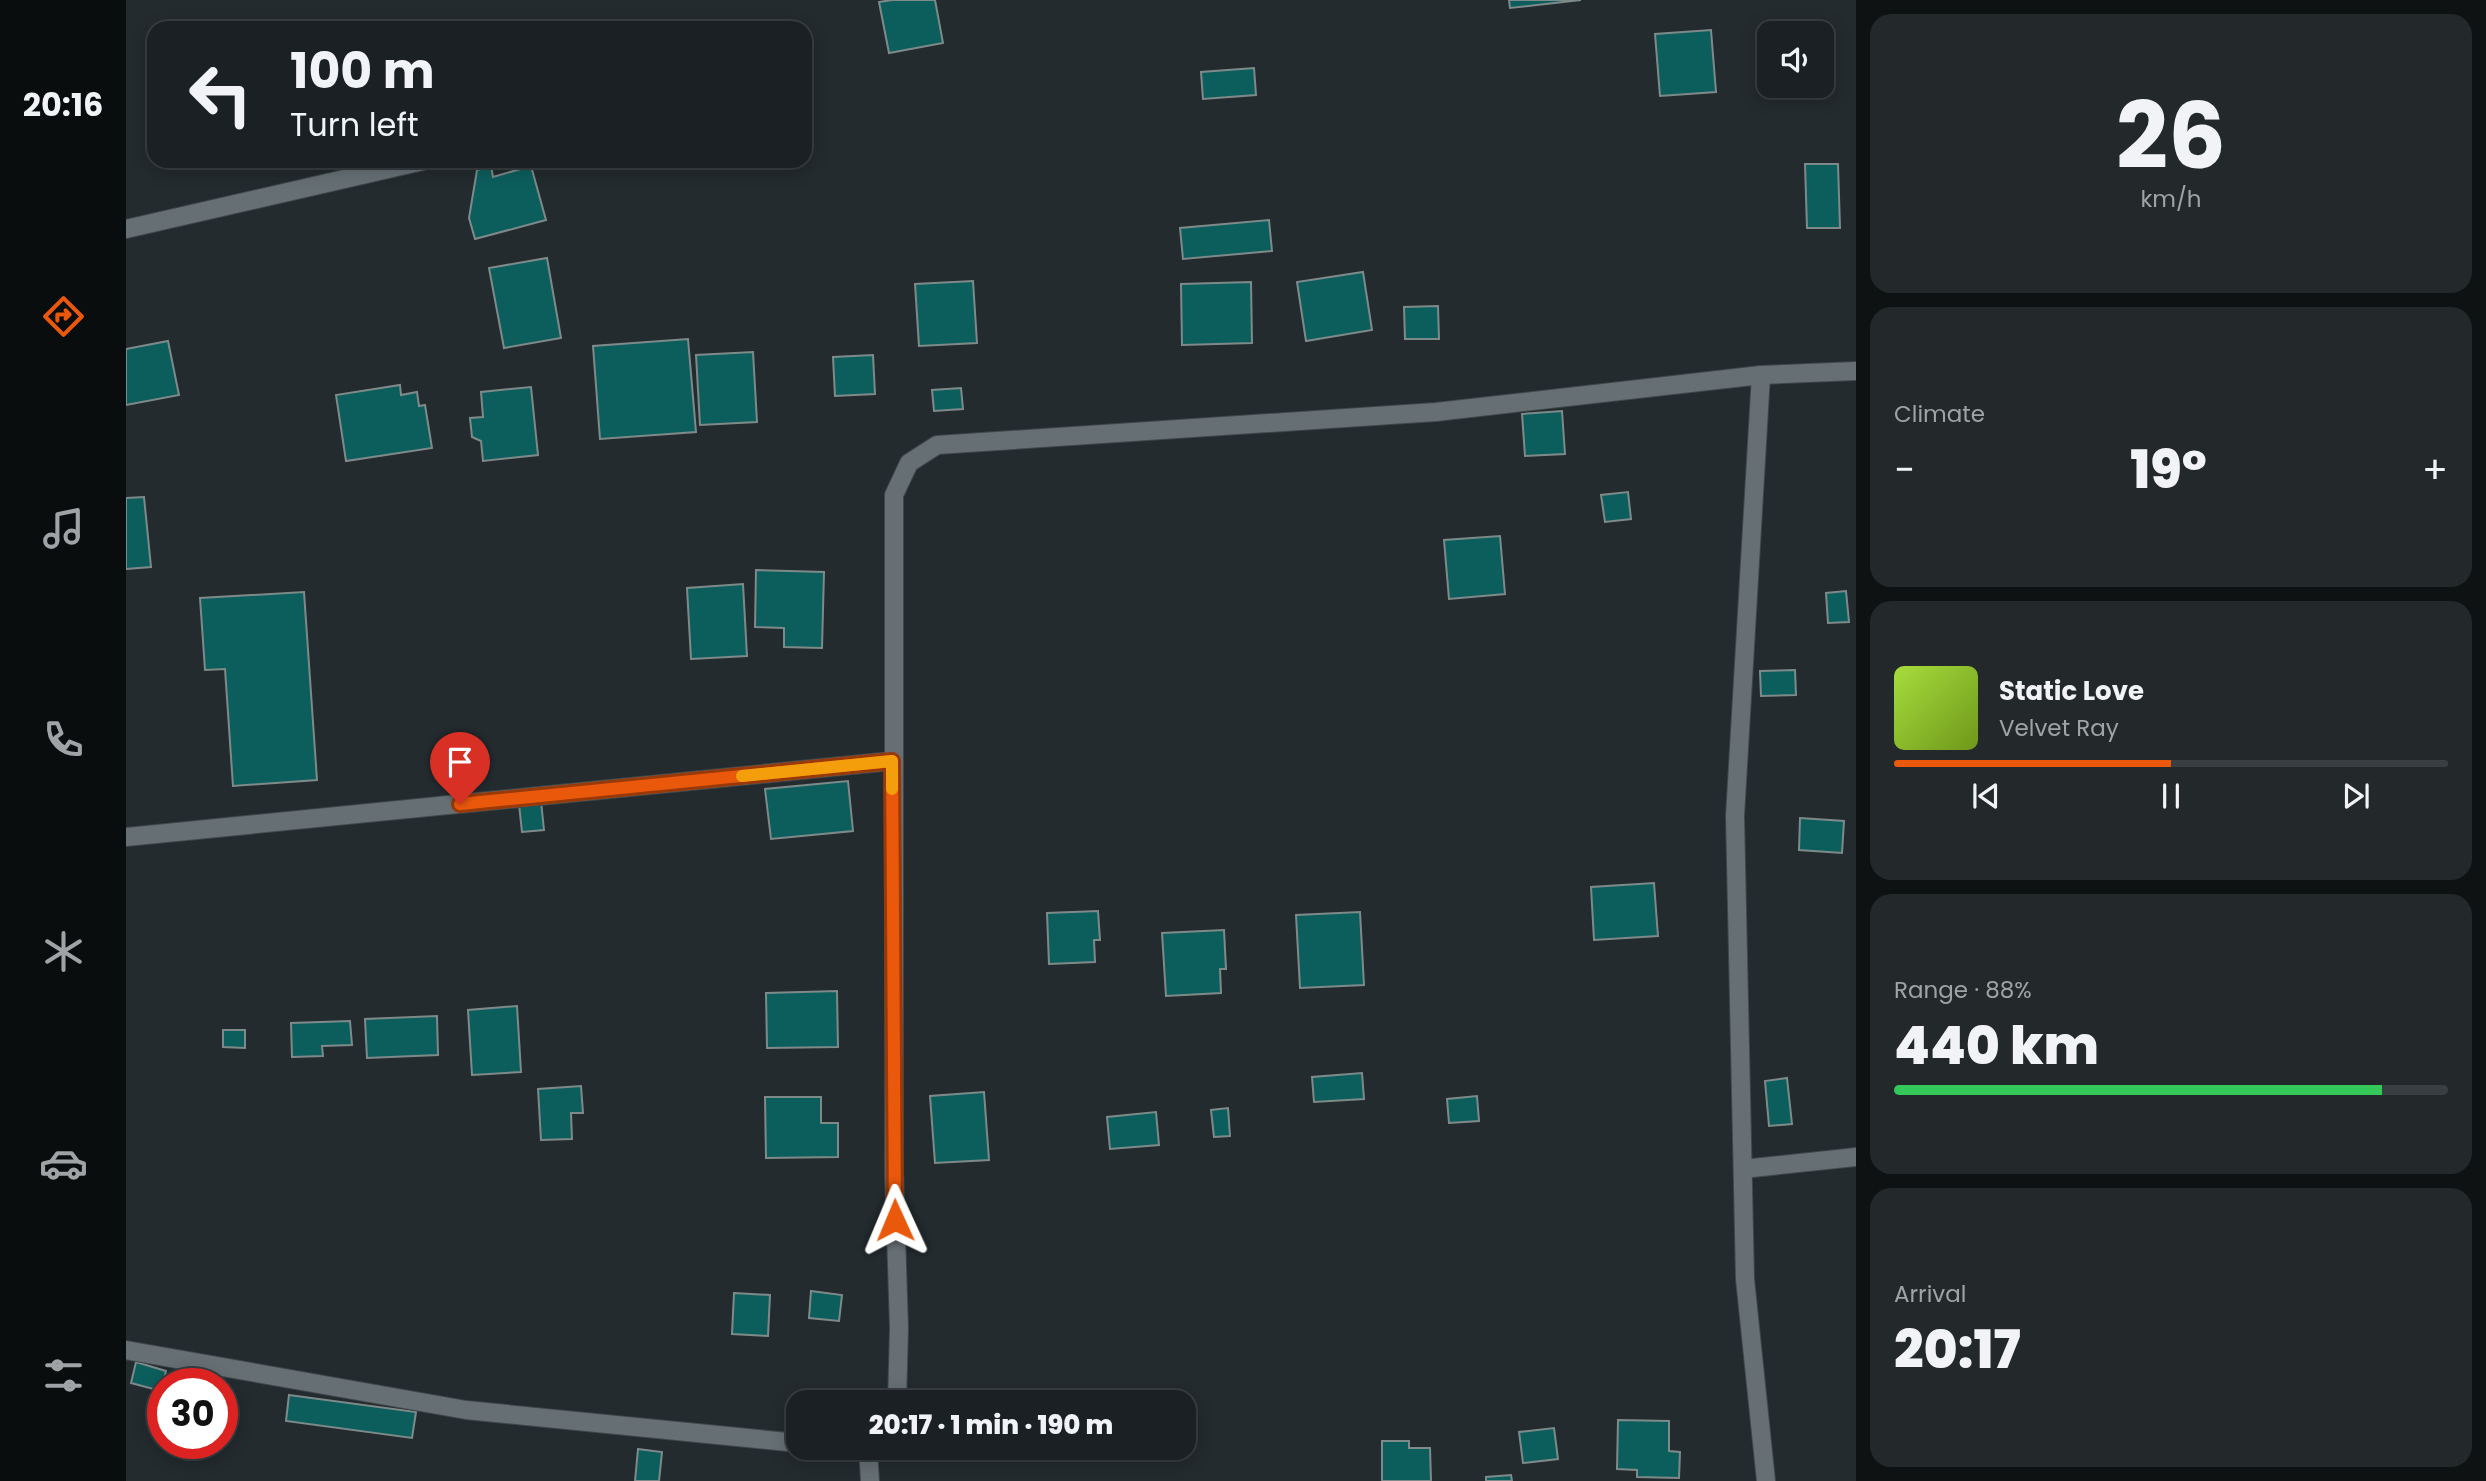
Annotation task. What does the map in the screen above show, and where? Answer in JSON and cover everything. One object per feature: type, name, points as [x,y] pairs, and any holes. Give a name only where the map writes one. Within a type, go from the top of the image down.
[{"type":"street","points":[[126,229],[392,168]]},
{"type":"street","points":[[897,1390],[899,1328],[894,1172],[892,761],[894,495],[909,463],[937,445],[1436,412],[1761,375],[1856,371]]},
{"type":"street","points":[[1761,375],[1735,816],[1745,1279],[1766,1481]]},
{"type":"street","points":[[126,837],[892,761]]},
{"type":"street","points":[[1743,1168],[1856,1157]]},
{"type":"street","points":[[126,1350],[466,1410],[786,1442]]},
{"type":"street","points":[[870,1481],[871,1460]]},
{"type":"building","points":[[935,0],[943,43],[889,53],[879,2]]},
{"type":"building","points":[[1509,0],[1581,0],[1510,8]]},
{"type":"building","points":[[1711,30],[1716,92],[1660,96],[1655,34]]},
{"type":"building","points":[[1254,68],[1256,95],[1203,99],[1201,72]]},
{"type":"building","points":[[1805,164],[1838,164],[1840,228],[1807,228]]},
{"type":"building","points":[[491,168],[493,177],[532,168],[546,220],[475,239],[469,218],[477,170]]},
{"type":"building","points":[[1269,220],[1272,251],[1183,259],[1180,228]]},
{"type":"building","points":[[547,258],[561,338],[504,348],[489,268]]},
{"type":"building","points":[[1363,272],[1372,330],[1306,341],[1297,282]]},
{"type":"building","points":[[973,281],[977,343],[919,346],[915,284]]},
{"type":"building","points":[[1251,282],[1252,343],[1182,345],[1181,284]]},
{"type":"building","points":[[1438,306],[1439,339],[1405,339],[1404,307]]},
{"type":"building","points":[[688,339],[696,432],[600,439],[593,346]]},
{"type":"building","points":[[168,341],[179,395],[126,405],[126,349]]},
{"type":"building","points":[[753,352],[757,422],[700,425],[696,355]]},
{"type":"building","points":[[873,355],[875,394],[835,396],[833,357]]},
{"type":"building","points":[[400,385],[401,395],[417,392],[419,406],[425,405],[432,448],[346,461],[336,395]]},
{"type":"building","points":[[531,387],[538,455],[483,461],[481,441],[472,437],[470,418],[483,417],[481,392]]},
{"type":"building","points":[[961,388],[963,409],[934,411],[932,390]]},
{"type":"building","points":[[1562,411],[1565,454],[1525,456],[1522,414]]},
{"type":"building","points":[[1628,492],[1631,519],[1605,522],[1601,495]]},
{"type":"building","points":[[144,497],[151,567],[126,569],[126,498]]},
{"type":"building","points":[[1500,536],[1505,594],[1449,599],[1444,540]]},
{"type":"building","points":[[756,570],[824,572],[822,648],[784,647],[784,628],[755,627]]},
{"type":"building","points":[[743,584],[747,656],[691,659],[687,588]]},
{"type":"building","points":[[1846,591],[1849,622],[1828,623],[1826,593]]},
{"type":"building","points":[[304,592],[317,780],[233,786],[225,669],[205,670],[200,598]]},
{"type":"building","points":[[1795,670],[1796,695],[1761,696],[1760,671]]},
{"type":"building","points":[[848,781],[853,831],[771,839],[765,789]]},
{"type":"building","points":[[541,801],[544,830],[522,832],[519,804]]},
{"type":"building","points":[[1800,818],[1844,821],[1842,853],[1799,850]]},
{"type":"building","points":[[1654,883],[1658,936],[1594,940],[1591,887]]},
{"type":"building","points":[[1098,911],[1100,940],[1094,940],[1095,962],[1049,964],[1047,913]]},
{"type":"building","points":[[1360,912],[1364,985],[1300,988],[1296,915]]},
{"type":"building","points":[[1224,930],[1226,969],[1220,969],[1221,993],[1166,996],[1162,933]]},
{"type":"building","points":[[837,991],[838,1047],[767,1048],[766,993]]},
{"type":"building","points":[[517,1006],[521,1072],[472,1075],[468,1010]]},
{"type":"building","points":[[437,1016],[438,1055],[367,1058],[365,1019]]},
{"type":"building","points":[[350,1021],[352,1045],[322,1046],[323,1056],[292,1057],[291,1023]]},
{"type":"building","points":[[223,1030],[245,1030],[245,1048],[223,1047]]},
{"type":"building","points":[[1362,1073],[1364,1099],[1314,1102],[1312,1077]]},
{"type":"building","points":[[1787,1078],[1792,1124],[1769,1126],[1765,1081]]},
{"type":"building","points":[[581,1086],[583,1113],[571,1113],[572,1139],[541,1140],[538,1089]]},
{"type":"building","points":[[984,1092],[989,1160],[935,1163],[930,1096]]},
{"type":"building","points":[[1477,1096],[1479,1121],[1449,1123],[1447,1099]]},
{"type":"building","points":[[765,1097],[821,1097],[821,1123],[838,1123],[838,1157],[766,1158]]},
{"type":"building","points":[[1228,1108],[1230,1136],[1214,1137],[1211,1110]]},
{"type":"building","points":[[1156,1112],[1159,1145],[1110,1149],[1107,1117]]},
{"type":"building","points":[[811,1291],[842,1295],[839,1321],[809,1318]]},
{"type":"building","points":[[734,1293],[770,1295],[768,1336],[732,1334]]},
{"type":"building","points":[[136,1362],[156,1368],[147,1368],[147,1387],[131,1383]]},
{"type":"building","points":[[289,1395],[416,1412],[412,1438],[286,1421]]},
{"type":"building","points":[[1618,1420],[1669,1421],[1669,1451],[1680,1452],[1679,1478],[1637,1477],[1637,1470],[1617,1469]]},
{"type":"building","points":[[1554,1428],[1558,1459],[1523,1463],[1519,1432]]},
{"type":"building","points":[[1382,1441],[1409,1441],[1409,1448],[1430,1448],[1431,1481],[1382,1481]]},
{"type":"building","points":[[638,1449],[662,1452],[659,1481],[635,1481]]},
{"type":"building","points":[[1511,1475],[1512,1481],[1486,1481],[1486,1477]]},
{"type":"slow traffic","points":[[742,776],[892,761],[892,789]]},
{"type":"route","points":[[460,804],[892,761],[895,1220]]}]
